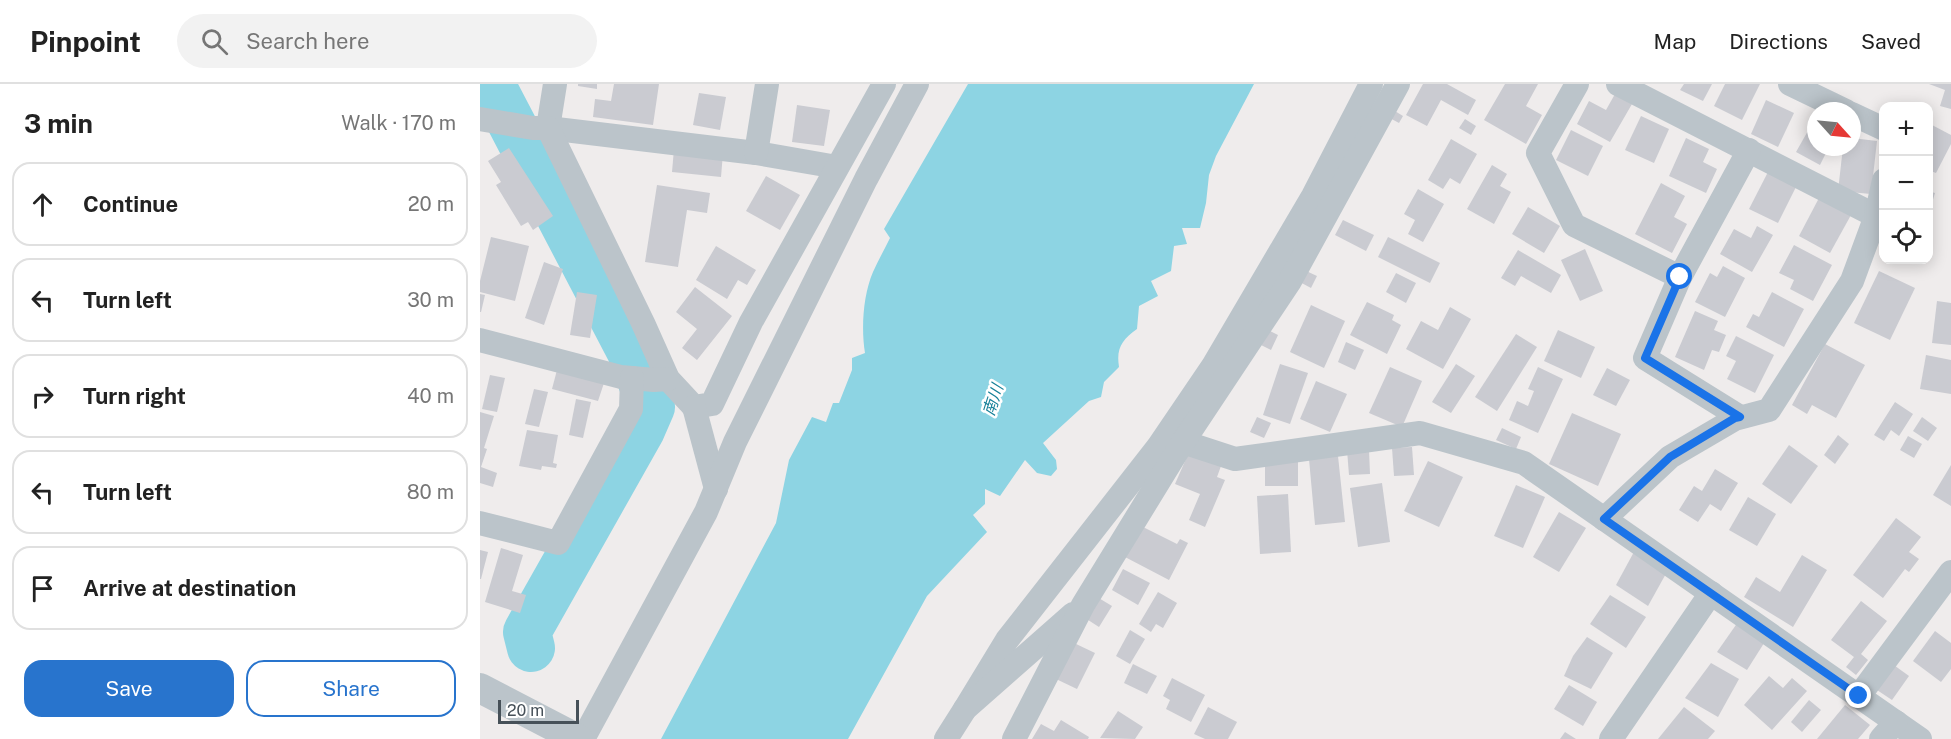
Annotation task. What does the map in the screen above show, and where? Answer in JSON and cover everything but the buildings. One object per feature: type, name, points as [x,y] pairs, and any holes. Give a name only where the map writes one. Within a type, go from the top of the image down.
[{"type":"street","points":[[480,523],[558,543],[631,409],[644,378],[643,324],[541,128],[555,84]]},
{"type":"street","points":[[756,153],[767,84]]},
{"type":"street","points":[[480,339],[644,378],[694,407],[712,404],[750,322],[884,84]]},
{"type":"street","points":[[480,688],[580,739],[706,512],[735,442],[861,190],[917,84]]},
{"type":"street","points":[[946,739],[1007,640],[1158,447],[1213,366],[1313,196],[1371,84]]},
{"type":"street","points":[[1014,739],[1083,605],[1184,442],[1290,281],[1398,84]]},
{"type":"street","points":[[1576,84],[1538,153],[1574,225],[1680,277]]},
{"type":"street","points":[[1618,84],[1876,216]]},
{"type":"street","points":[[1790,84],[1827,102]]},
{"type":"street","points":[[1861,118],[1879,127]]},
{"type":"street","points":[[480,119],[756,153],[837,167]]},
{"type":"street","points":[[1740,417],[1645,358],[1680,277],[1749,150]]},
{"type":"street","points":[[1604,519],[1670,457],[1735,418],[1769,410],[1852,281],[1879,202]]},
{"type":"street","points":[[694,407],[716,489]]},
{"type":"street","points":[[1184,442],[1235,459],[1420,433],[1524,463],[1859,696],[1888,730],[1920,739]]},
{"type":"street","points":[[1859,696],[1951,572]]},
{"type":"street","points":[[1611,739],[1711,593]]},
{"type":"street","points":[[965,709],[1083,605]]},
{"type":"water","name":"南川","points":[[968,84],[1254,84],[1216,156],[1209,175],[1200,228],[1182,228],[1187,244],[1174,246],[1171,271],[1151,281],[1158,296],[1139,306],[1137,329],[1127,337],[1119,350],[1119,367],[1104,382],[1101,397],[1089,401],[1043,443],[1056,460],[1057,469],[1051,476],[1037,473],[1025,460],[1000,496],[985,489],[985,504],[973,515],[987,532],[927,596],[848,739],[661,739],[776,523],[789,460],[812,417],[826,422],[833,403],[839,403],[852,370],[852,358],[865,353],[863,323],[865,301],[873,272],[890,238],[884,229]]},
{"type":"waterway","points":[[491,84],[631,352],[651,407],[641,430],[527,632],[531,648]]},
{"type":"route","points":[[1680,277],[1645,358],[1740,417],[1670,457],[1604,519],[1859,696]]}]
